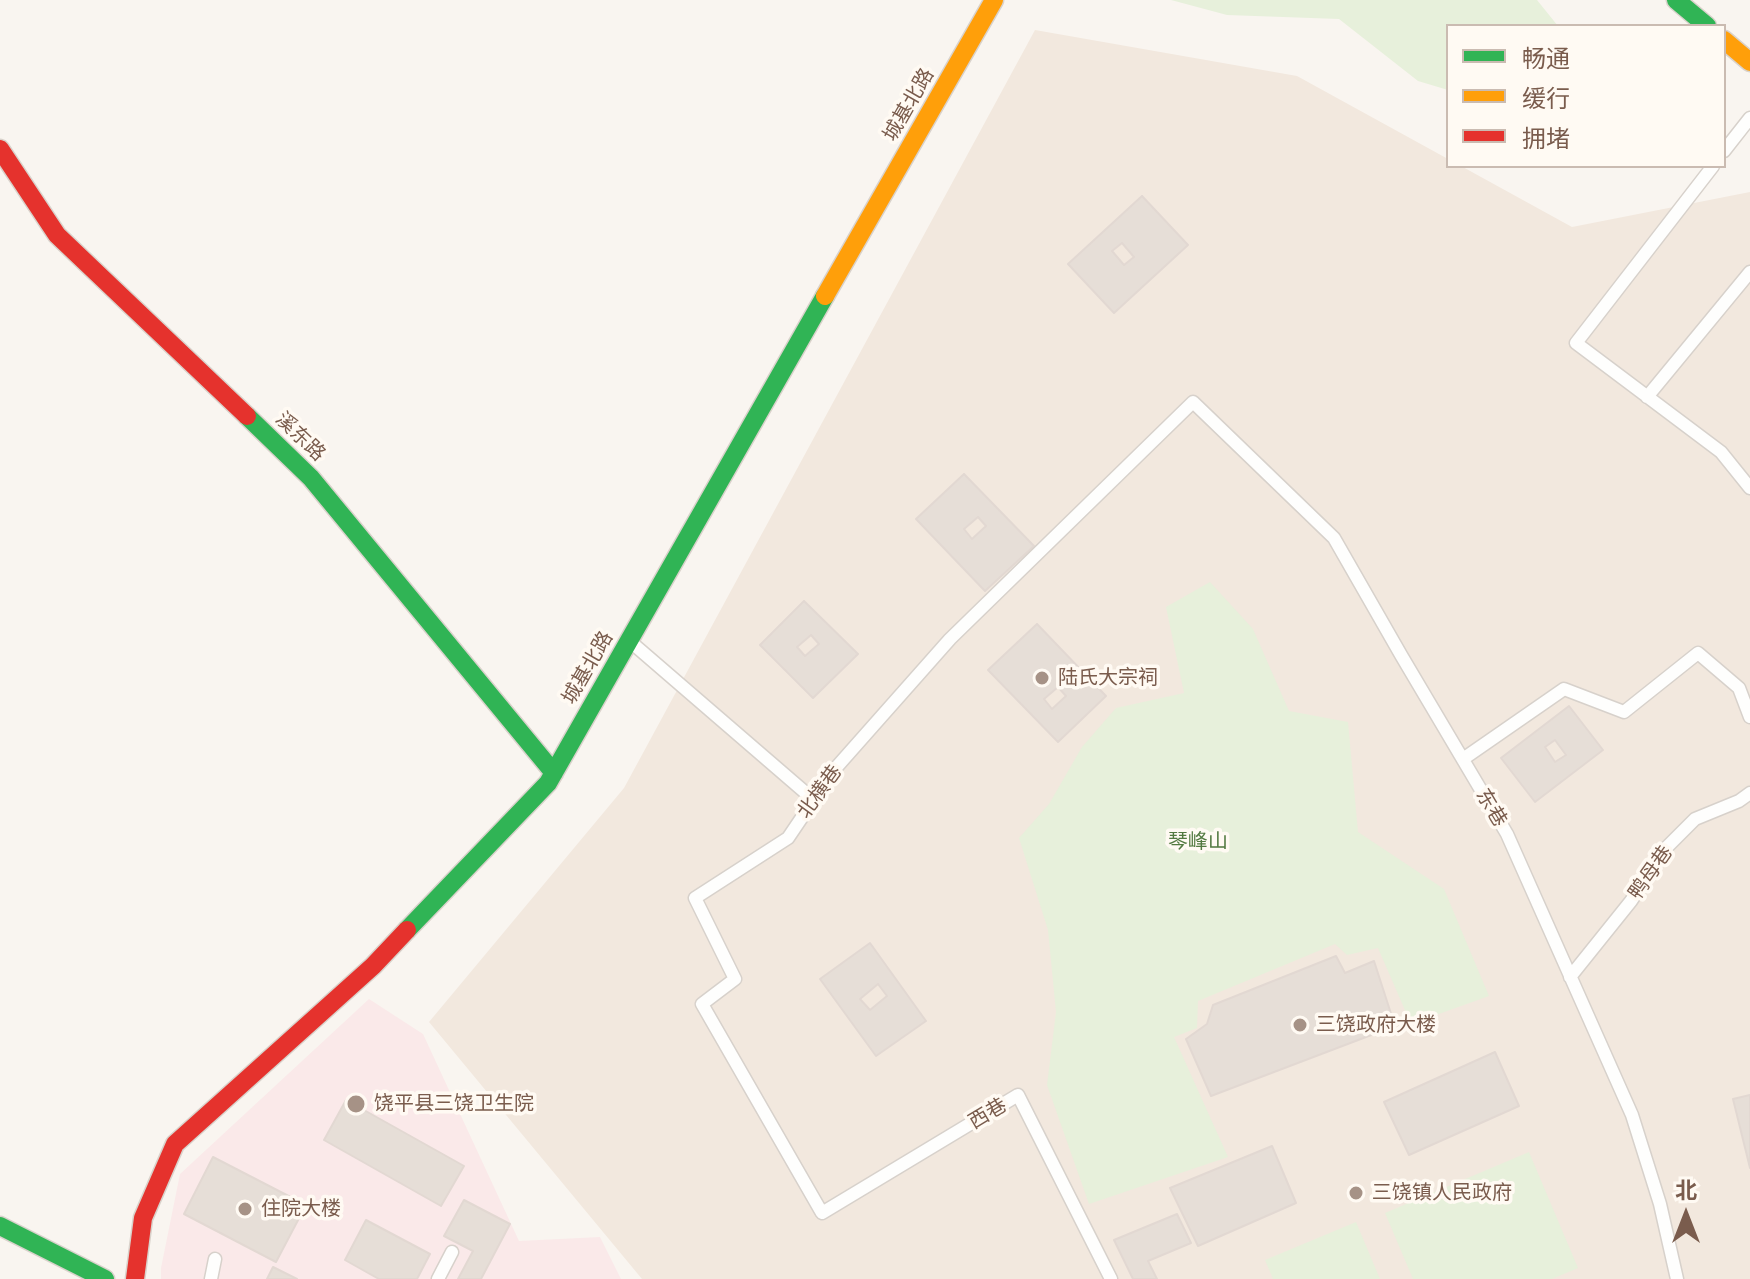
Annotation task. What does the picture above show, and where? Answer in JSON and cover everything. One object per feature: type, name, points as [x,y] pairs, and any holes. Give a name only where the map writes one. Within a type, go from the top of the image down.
[{"type":"street","name":"城基北路","points":[[135,1279],[143,1218],[175,1144],[373,966],[548,783],[994,0]]},
{"type":"street","points":[[1676,0],[1705,24]]},
{"type":"street","points":[[1726,42],[1750,62]]},
{"type":"street","name":"溪东路","points":[[0,149],[57,235],[311,478],[554,773]]},
{"type":"street","points":[[0,1226],[105,1279]]},
{"type":"lane","points":[[1726,148],[1750,118]]},
{"type":"lane","points":[[1711,168],[1576,343],[1721,452],[1750,488]]},
{"type":"lane","points":[[1647,397],[1750,272]]},
{"type":"lane","name":"东巷","points":[[1193,402],[1334,538],[1507,834],[1632,1115],[1660,1204],[1677,1279]]},
{"type":"lane","name":"北横巷","points":[[822,1213],[702,1004],[735,979],[695,898],[788,838],[834,770],[950,639],[1193,402]]},
{"type":"lane","points":[[629,641],[814,800]]},
{"type":"lane","points":[[1463,759],[1564,689],[1624,712],[1698,653],[1744,684],[1750,717]]},
{"type":"lane","name":"鸭母巷","points":[[1570,977],[1631,901],[1666,848],[1695,819],[1739,801],[1750,793]]},
{"type":"lane","name":"西巷","points":[[822,1213],[1018,1095],[1111,1279]]},
{"type":"lane","points":[[438,1279],[452,1252]]},
{"type":"lane","points":[[211,1279],[215,1259]]},
{"type":"shaded area","points":[[1035,30],[1297,76],[1446,158],[1446,168],[1465,168],[1572,227],[1750,192],[1750,1279],[642,1279],[429,1022],[624,788]]},
{"type":"shaded area","name":"饶平县三饶卫生院","points":[[369,999],[423,1034],[519,1241],[600,1237],[621,1279],[161,1279],[180,1174]]},
{"type":"green space","points":[[1171,0],[1537,0],[1556,24],[1446,24],[1446,89],[1418,81],[1339,19],[1227,15]]},
{"type":"green space","name":"琴峰山","points":[[1210,582],[1253,629],[1289,711],[1348,722],[1358,832],[1444,889],[1489,996],[1411,1024],[1378,948],[1347,955],[1335,944],[1198,1001],[1197,1028],[1174,1037],[1228,1157],[1089,1204],[1047,1085],[1056,1012],[1048,930],[1019,838],[1049,804],[1082,747],[1116,708],[1184,693],[1166,607]]},
{"type":"green space","points":[[1529,1152],[1578,1268],[1552,1279],[1413,1279],[1385,1213]]},
{"type":"green space","points":[[1356,1222],[1380,1279],[1273,1279],[1265,1260]]},
{"type":"building","points":[[1142,196],[1188,245],[1114,313],[1068,264]],"holes":[[[1122,243],[1134,257],[1124,265],[1112,251]]]},
{"type":"building","points":[[964,474],[1034,546],[985,591],[916,519]],"holes":[[[978,517],[986,526],[972,539],[964,529]]]},
{"type":"building","points":[[804,601],[858,654],[813,698],[760,645]],"holes":[[[811,635],[819,644],[805,656],[797,647]]]},
{"type":"building","name":"陆氏大宗祠","points":[[1037,624],[1106,696],[1058,742],[988,670]],"holes":[[[1058,687],[1066,696],[1052,709],[1044,699]]]},
{"type":"building","points":[[1569,706],[1603,750],[1535,802],[1501,758]],"holes":[[[1555,740],[1566,755],[1555,762],[1545,747]]]},
{"type":"building","points":[[870,943],[926,1021],[876,1056],[820,979]],"holes":[[[878,984],[887,996],[870,1010],[860,999]]]},
{"type":"building","name":"三饶政府大楼","points":[[1336,956],[1345,973],[1374,961],[1395,1026],[1211,1096],[1186,1039],[1207,1024],[1213,1005]]},
{"type":"building","points":[[1495,1052],[1519,1106],[1409,1155],[1384,1102]]},
{"type":"building","points":[[1750,1095],[1750,1168],[1733,1099]]},
{"type":"building","points":[[346,1100],[464,1166],[441,1206],[324,1140]]},
{"type":"building","points":[[1272,1146],[1296,1203],[1198,1246],[1170,1188]]},
{"type":"building","name":"住院大楼","points":[[213,1157],[306,1205],[276,1262],[184,1214]]},
{"type":"building","points":[[464,1200],[510,1224],[481,1279],[458,1279],[473,1251],[444,1236]]},
{"type":"building","points":[[1177,1214],[1191,1243],[1148,1261],[1157,1279],[1133,1279],[1114,1240]]},
{"type":"building","points":[[366,1220],[430,1254],[417,1279],[379,1279],[345,1260]]},
{"type":"building","points":[[273,1267],[297,1279],[267,1279]]},
{"type":"traffic: fast","points":[[1676,0],[1705,24]]},
{"type":"traffic: fast","points":[[407,930],[548,783],[825,296]]},
{"type":"traffic: fast","points":[[247,416],[311,478],[554,773]]},
{"type":"traffic: fast","points":[[0,1226],[105,1279]]},
{"type":"traffic: slow","points":[[825,296],[994,0]]},
{"type":"traffic: slow","points":[[1726,42],[1750,62]]},
{"type":"traffic: jam","points":[[0,149],[57,235],[247,416]]},
{"type":"traffic: jam","points":[[135,1279],[143,1218],[175,1144],[373,966],[407,930]]},
{"type":"place","name":"陆氏大宗祠","points":[[1042,678]]},
{"type":"place","name":"三饶政府大楼","points":[[1300,1025]]},
{"type":"place","name":"饶平县三饶卫生院","points":[[356,1104]]},
{"type":"place","name":"三饶镇人民政府","points":[[1356,1193]]},
{"type":"place","name":"住院大楼","points":[[245,1209]]}]
